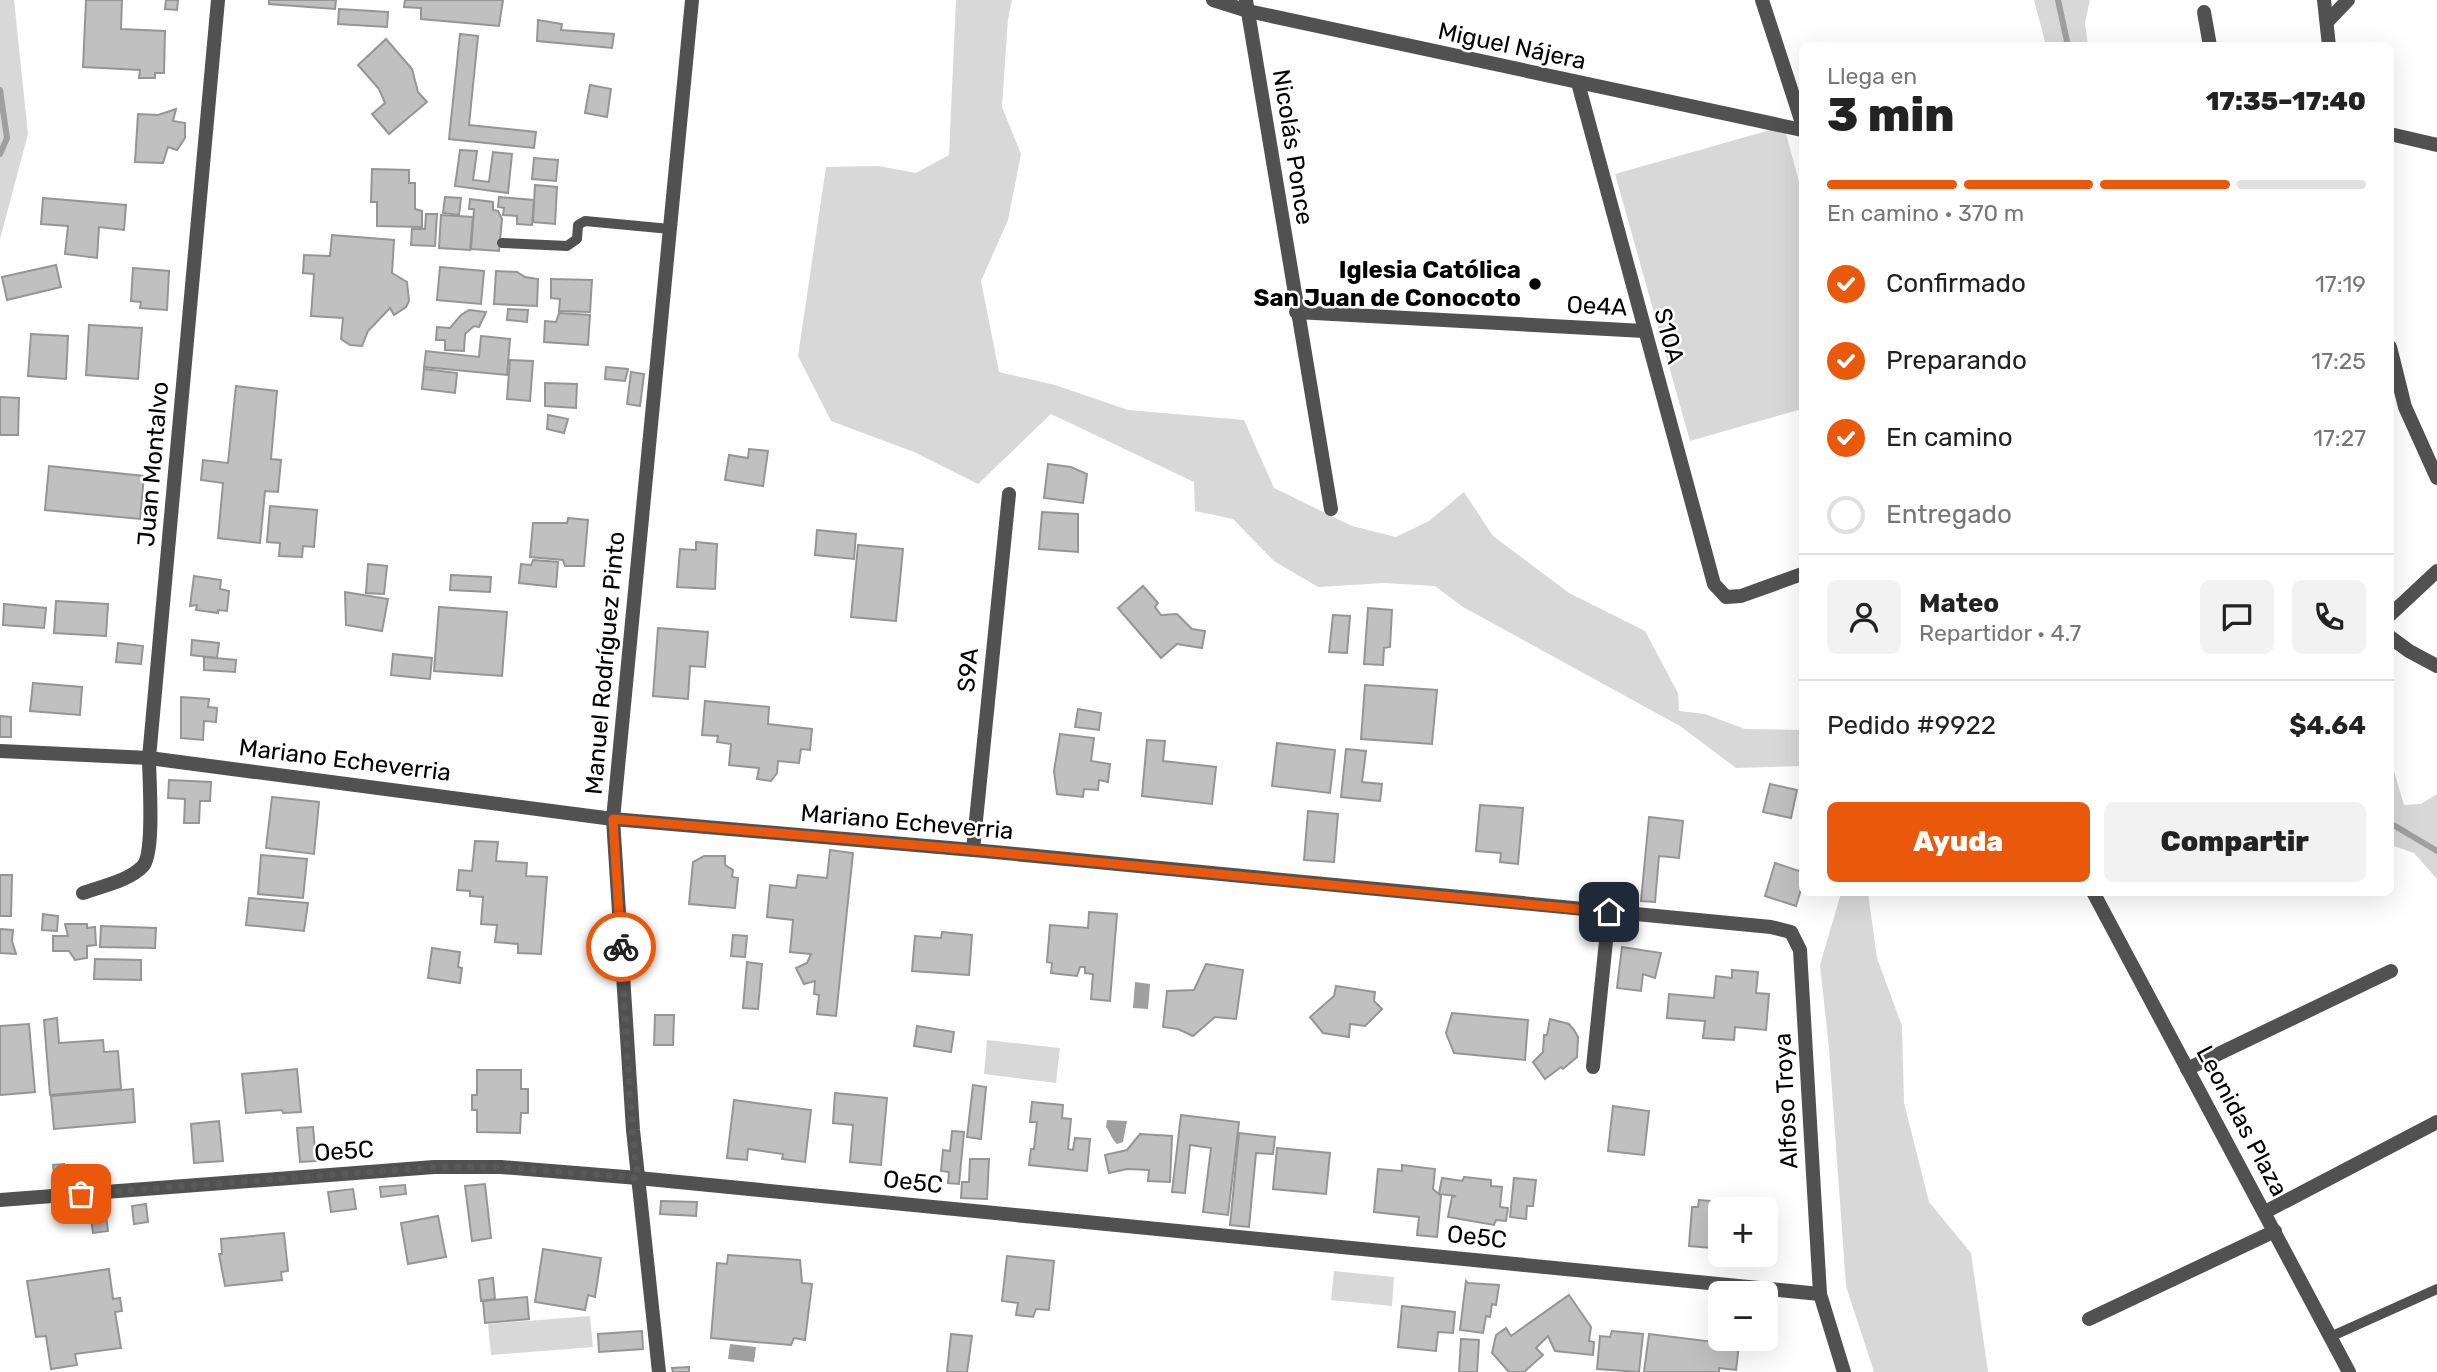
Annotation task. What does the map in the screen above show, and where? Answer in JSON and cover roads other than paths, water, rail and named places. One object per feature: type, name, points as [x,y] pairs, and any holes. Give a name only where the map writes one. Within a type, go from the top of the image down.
[{"type":"street","name":"Juan Montalvo","points":[[83,893],[130,876],[145,864],[150,830],[149,758],[218,0]]},
{"type":"street","name":"Manuel Rodríguez Pinto","points":[[659,1372],[632,1130],[613,819],[692,0]]},
{"type":"street","name":"Miguel Nájera","points":[[1213,0],[1799,130]]},
{"type":"street","points":[[1762,0],[1799,114]]},
{"type":"street","points":[[2324,0],[2329,42]]},
{"type":"street","points":[[2327,22],[2348,0]]},
{"type":"street","name":"Nicolás Ponce","points":[[1247,6],[1331,509]]},
{"type":"street","points":[[2204,12],[2209,42]]},
{"type":"street","name":"S10A","points":[[1577,83],[1714,584],[1726,597],[1741,596],[1799,575]]},
{"type":"street","points":[[2394,135],[2437,145]]},
{"type":"street","name":"Oe4A","points":[[1296,312],[1643,331]]},
{"type":"street","points":[[2394,363],[2405,407],[2437,478]]},
{"type":"street","name":"S9A","points":[[973,850],[1009,494]]},
{"type":"street","points":[[2394,611],[2437,571]]},
{"type":"street","points":[[2394,640],[2437,666]]},
{"type":"street","name":"Mariano Echeverria","points":[[0,751],[149,758],[613,819],[973,850],[1771,927],[1791,932],[1800,950]]},
{"type":"street","name":"Leonidas Plaza","points":[[2095,896],[2349,1372]]},
{"type":"street","points":[[1592,1067],[1609,912]]},
{"type":"street","name":"Alfoso Troya","points":[[1800,950],[1820,1294],[1844,1372]]},
{"type":"street","points":[[2188,1069],[2391,971]]},
{"type":"street","points":[[2265,1212],[2437,1122]]},
{"type":"street","name":"Oe5C","points":[[0,1200],[435,1167],[501,1167],[638,1178],[1820,1294]]},
{"type":"street","points":[[2090,1319],[2275,1231]]},
{"type":"lane","points":[[502,243],[567,246],[577,239],[578,225],[585,222],[670,229]]},
{"type":"lane","points":[[2330,1337],[2437,1289]]},
{"type":"waterway","points":[[2058,0],[2067,42]]},
{"type":"waterway","points":[[0,90],[7,138],[0,154]]},
{"type":"waterway","points":[[2394,825],[2437,851]]},
{"type":"place","name":"Iglesia Católica San Juan de Conocoto","points":[[1535,284]]}]
